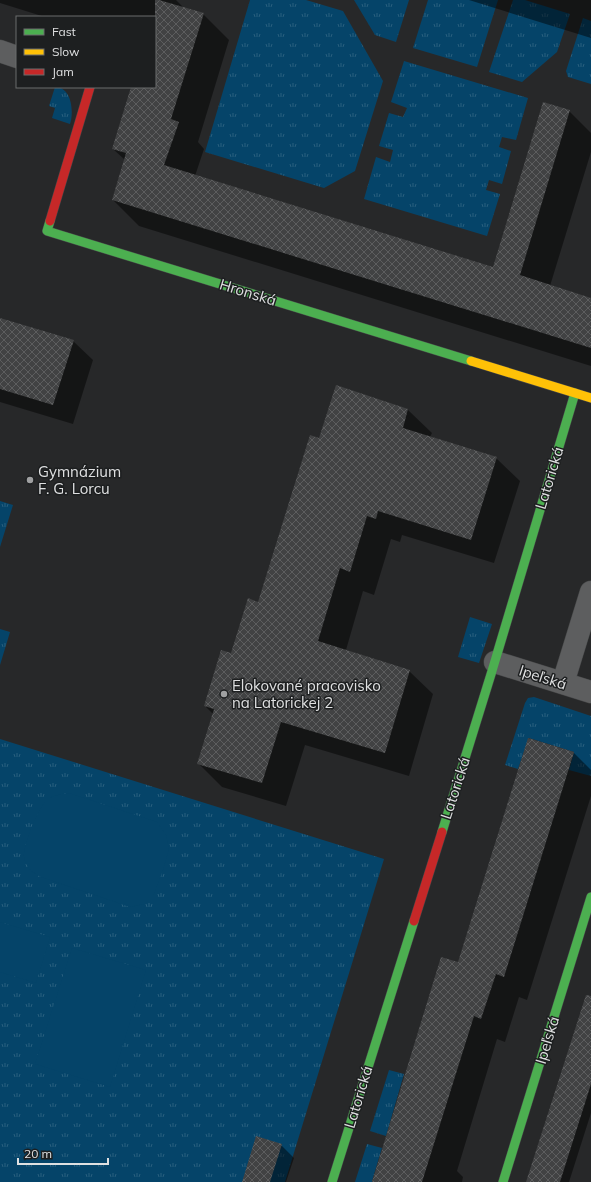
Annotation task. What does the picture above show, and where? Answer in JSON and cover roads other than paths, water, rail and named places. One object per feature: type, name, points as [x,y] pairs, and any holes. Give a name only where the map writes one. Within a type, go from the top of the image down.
[{"type":"street","points":[[0,52],[16,57]]},
{"type":"street","name":"Hronská","points":[[90,88],[48,231],[591,398]]},
{"type":"street","name":"Latorická","points":[[332,1182],[495,662],[575,393]]},
{"type":"street","points":[[563,683],[591,592]]},
{"type":"street","name":"Ipeľská","points":[[495,662],[591,692]]},
{"type":"street","name":"Ipeľská","points":[[503,1182],[591,897]]},
{"type":"place","name":"Gymnázium F. G. Lorcu","points":[[30,480]]},
{"type":"place","name":"Elokované pracovisko na Latorickej 2","points":[[224,694]]}]
